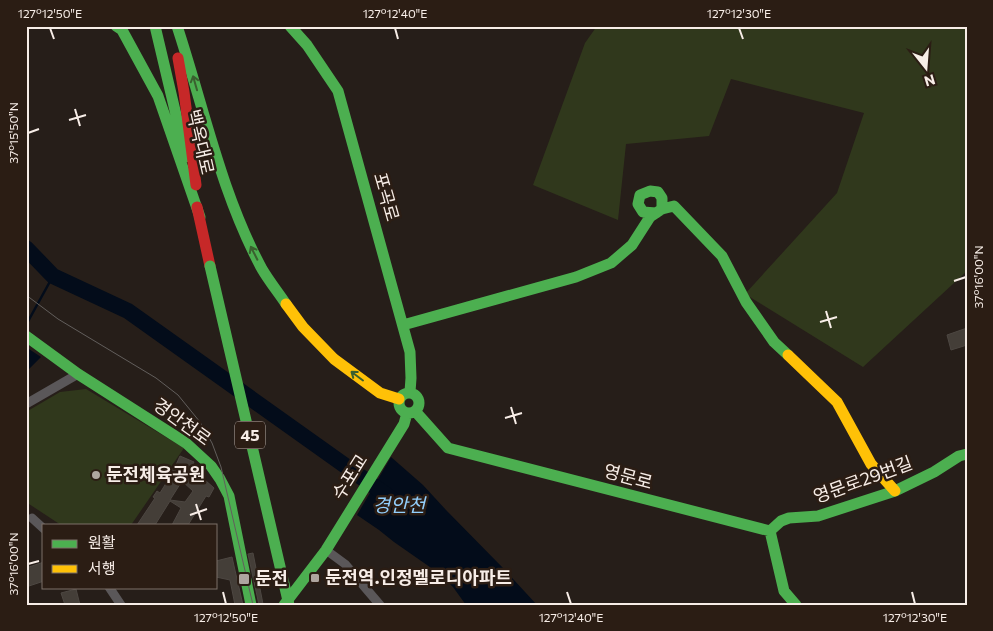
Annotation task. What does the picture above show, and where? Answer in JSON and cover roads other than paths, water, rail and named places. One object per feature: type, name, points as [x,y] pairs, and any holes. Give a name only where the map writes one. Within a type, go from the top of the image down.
[{"type":"main road","points":[[116,26],[122,30],[158,96],[200,217]]},
{"type":"main road","name":"백옥대로","points":[[155,26],[289,605]]},
{"type":"main road","points":[[172,26],[184,92],[200,217]]},
{"type":"main road","points":[[177,26],[209,135],[238,220],[263,271],[303,327],[334,359],[380,393],[399,399]]},
{"type":"main road","name":"포곡로","points":[[290,26],[307,45],[338,91],[410,352],[412,378],[410,392]]},
{"type":"main road","points":[[403,325],[576,277],[611,264],[632,245],[650,217],[659,211],[674,206],[722,256],[746,302],[774,342],[837,402],[871,464],[895,491]]},
{"type":"main road","name":"경안천로","points":[[26,336],[78,374],[186,443],[211,466],[229,496],[251,605]]},
{"type":"main road","points":[[410,392],[415,394],[419,400],[419,407],[411,412],[401,409],[399,406],[399,399],[404,393],[410,392]]},
{"type":"main road","name":"수포교","points":[[326,550],[411,412]]},
{"type":"main road","name":"영문로","points":[[411,412],[448,448],[770,532]]},
{"type":"main road","name":"영문로29번길","points":[[770,532],[781,521],[789,518],[818,516],[895,491],[934,472],[959,456],[967,454]]},
{"type":"main road","points":[[770,532],[784,591],[796,605]]},
{"type":"main road","points":[[284,605],[326,550]]},
{"type":"street","points":[[26,404],[78,374]]},
{"type":"street","points":[[32,518],[42,526]]},
{"type":"street","points":[[326,550],[345,564],[380,605]]},
{"type":"street","points":[[110,588],[121,605]]},
{"type":"water","points":[[26,347],[41,357],[26,372]]},
{"type":"water","name":"경안천","points":[[391,457],[423,485],[537,605],[466,605],[453,587],[437,572],[357,515]]},
{"type":"waterway","name":"경안천","points":[[26,248],[53,276],[128,311],[392,499]]},
{"type":"waterway","points":[[26,325],[53,276]]},
{"type":"tram line","points":[[26,295],[58,319],[156,378],[178,395],[200,422],[212,443],[221,467],[253,605]]},
{"type":"place","name":"둔전체육공원","points":[[96,475]]},
{"type":"place","name":"둔전역.인정멜로디아파트","points":[[315,578]]},
{"type":"place","name":"둔전","points":[[244,579]]}]
